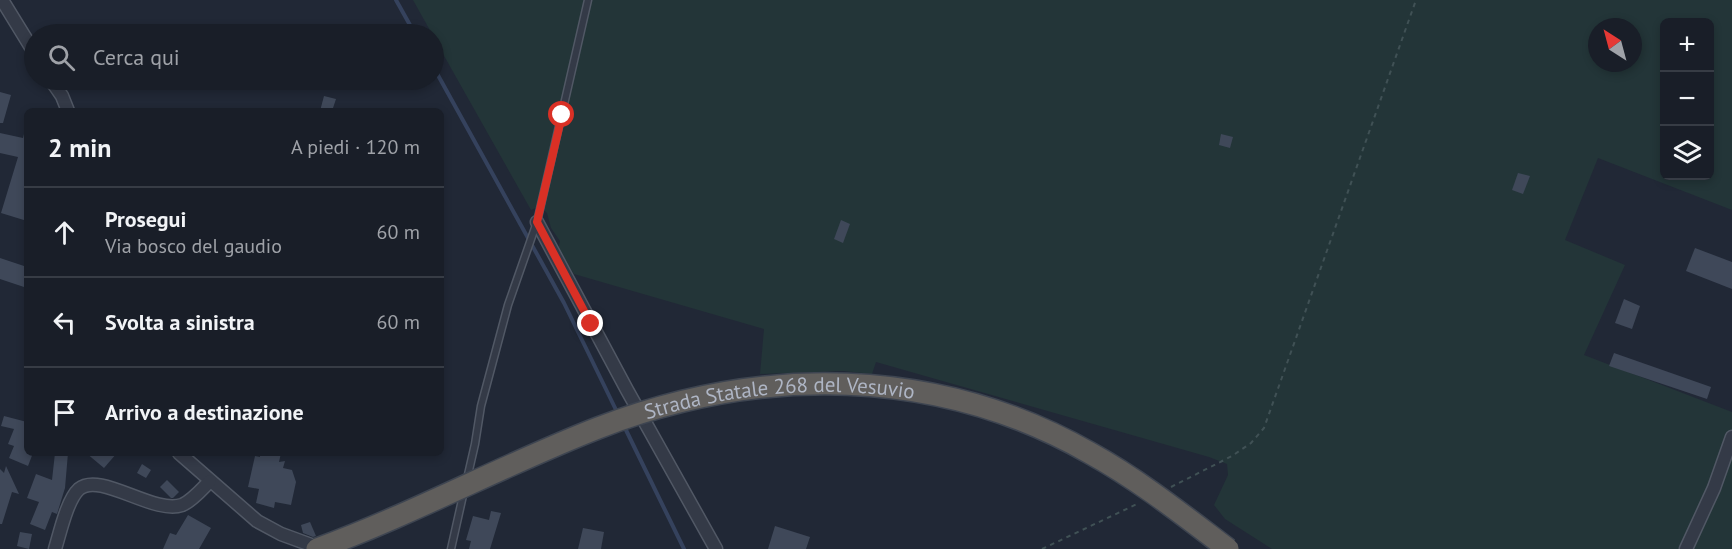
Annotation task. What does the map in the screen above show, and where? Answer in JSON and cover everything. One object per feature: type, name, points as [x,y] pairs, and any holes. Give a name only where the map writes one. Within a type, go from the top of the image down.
[{"type":"highway","name":"Strada Statale 268 del Vesuvio","points":[[317,549],[598,428],[653,408],[718,392],[756,386],[813,383],[871,385],[927,393],[983,407],[1037,427],[1089,452],[1137,482],[1228,549]]},
{"type":"street","points":[[2,0],[24,36]]},
{"type":"street","points":[[56,90],[66,108]]},
{"type":"street","points":[[537,222],[621,381],[716,549]]},
{"type":"street","points":[[1686,549],[1714,488],[1732,437]]},
{"type":"street","points":[[182,456],[257,521],[281,534],[323,549]]},
{"type":"street","points":[[55,549],[71,500],[80,488],[95,484],[160,506],[177,506],[183,505],[210,481]]},
{"type":"lane","points":[[451,549],[475,444],[481,406],[508,305],[537,222],[588,0]]},
{"type":"path","points":[[1169,489],[1251,444],[1264,428],[1416,0]]},
{"type":"path","points":[[1042,549],[1143,501]]},
{"type":"shaded area","points":[[413,0],[1732,0],[1732,210],[1598,158],[1565,240],[1625,265],[1584,355],[1732,412],[1732,549],[1272,549],[1225,519],[1214,505],[1228,475],[1227,464],[1209,457],[876,362],[872,374],[843,371],[760,374],[764,329],[574,274],[558,250],[560,241],[551,228],[547,213],[540,206],[531,210],[444,56],[444,24],[426,24]]},
{"type":"building","points":[[0,92],[11,95],[3,123],[0,123]]},
{"type":"building","points":[[324,96],[336,99],[333,108],[321,108]]},
{"type":"building","points":[[0,133],[23,138],[24,134],[24,220],[1,213],[18,157],[0,153]]},
{"type":"building","points":[[1221,134],[1233,137],[1230,148],[1219,145]]},
{"type":"building","points":[[1518,173],[1530,176],[1523,194],[1512,190]]},
{"type":"building","points":[[841,220],[850,224],[843,243],[834,239]]},
{"type":"building","points":[[1695,248],[1732,262],[1732,289],[1686,271]]},
{"type":"building","points":[[0,258],[24,266],[24,287],[0,279]]},
{"type":"building","points":[[1624,299],[1640,306],[1632,329],[1615,323]]},
{"type":"building","points":[[1614,353],[1711,387],[1707,399],[1609,366]]},
{"type":"building","points":[[4,416],[24,421],[24,456],[32,456],[28,466],[9,458],[14,446],[8,444],[14,429],[1,426]]},
{"type":"building","points":[[55,456],[68,456],[65,488],[57,514],[52,512],[45,530],[30,524],[39,502],[27,498],[36,474],[52,480]]},
{"type":"building","points":[[90,456],[114,456],[104,468]]},
{"type":"building","points":[[255,456],[280,456],[279,462],[285,461],[283,468],[292,470],[296,482],[291,505],[275,502],[274,508],[256,503],[259,489],[248,487]]},
{"type":"building","points":[[142,464],[151,470],[146,478],[137,473]]},
{"type":"building","points":[[6,466],[19,494],[12,492],[2,524],[0,524],[0,469],[4,473]]},
{"type":"building","points":[[167,480],[179,492],[173,498],[160,487]]},
{"type":"building","points":[[491,511],[501,513],[490,549],[469,549],[471,541],[466,540],[473,516],[489,520]]},
{"type":"building","points":[[188,515],[211,528],[199,549],[163,549],[170,533],[176,535]]},
{"type":"building","points":[[310,522],[316,536],[313,537],[303,533],[301,525]]},
{"type":"building","points":[[775,526],[810,537],[806,549],[768,549]]},
{"type":"building","points":[[583,528],[604,532],[601,549],[578,549]]},
{"type":"building","points":[[20,532],[32,534],[29,549],[17,546]]},
{"type":"waterway","points":[[396,0],[409,24]]},
{"type":"waterway","points":[[444,86],[564,303],[618,414]]},
{"type":"waterway","points":[[624,426],[684,549]]},
{"type":"route","points":[[562,115],[537,222],[591,324]]}]
